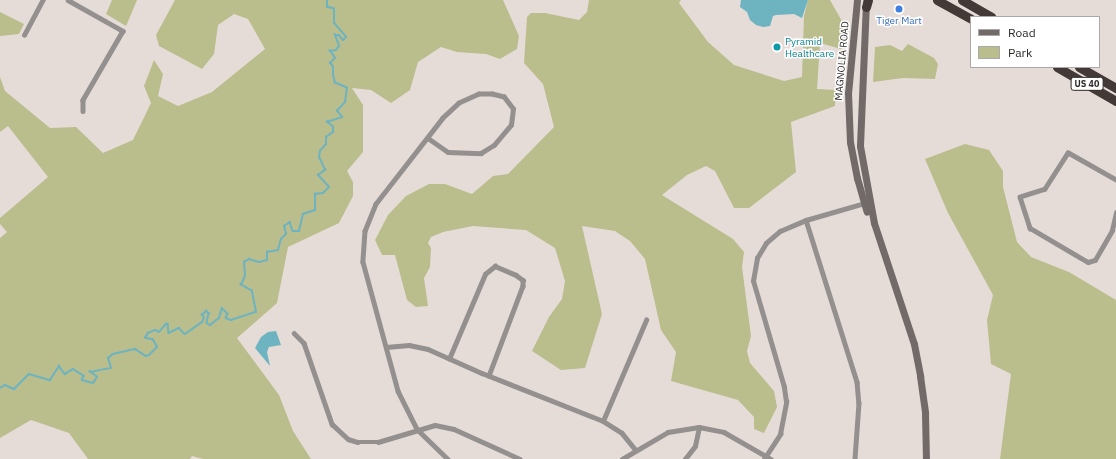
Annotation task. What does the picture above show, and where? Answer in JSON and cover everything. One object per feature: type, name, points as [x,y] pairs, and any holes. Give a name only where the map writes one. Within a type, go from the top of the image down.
[{"type":"highway","points":[[937,0],[970,18]]},
{"type":"highway","points":[[962,0],[990,16]]},
{"type":"highway","name":"US 40","points":[[1060,68],[1116,100]]},
{"type":"highway","name":"US 40","points":[[1081,68],[1116,88]]},
{"type":"main road","name":"MAGNOLIA ROAD","points":[[857,0],[848,93],[850,142],[857,178],[887,262]]},
{"type":"main road","name":"MAGNOLIA ROAD","points":[[867,2],[860,146],[872,216],[914,344],[925,413],[926,459]]},
{"type":"street","points":[[24,35],[44,0]]},
{"type":"street","points":[[68,0],[124,31],[83,100],[83,111]]},
{"type":"street","points":[[428,138],[448,152],[481,153],[494,145],[511,125],[513,108],[504,98],[479,94],[459,103],[428,138],[376,204],[365,231],[363,262],[398,391],[417,429],[448,459]]},
{"type":"street","points":[[1116,180],[1068,153],[1045,189],[1020,197],[1030,228],[1088,262],[1095,260],[1112,230],[1116,212]]},
{"type":"street","points":[[765,458],[780,434],[786,402],[784,387],[753,282],[754,267],[766,243],[780,231],[806,220],[865,203]]},
{"type":"street","points":[[806,220],[857,382],[859,403],[855,459]]},
{"type":"street","points":[[449,358],[485,274],[495,266],[516,275],[523,280],[523,286],[489,376]]},
{"type":"street","points":[[602,421],[646,320]]},
{"type":"street","points":[[294,333],[304,344],[328,415],[338,432],[348,439],[367,443],[435,425],[454,429],[520,459]]},
{"type":"street","points":[[386,347],[409,345],[428,349],[489,376],[602,421],[622,433],[636,450]]},
{"type":"street","points":[[685,459],[695,446],[699,427]]},
{"type":"street","points":[[622,459],[672,431],[699,427],[724,432],[765,458],[771,459]]},
{"type":"green space","points":[[112,0],[137,0],[126,26],[106,14]]},
{"type":"green space","points":[[175,0],[503,0],[519,36],[517,49],[500,59],[486,54],[457,52],[441,47],[418,62],[410,90],[391,103],[371,90],[352,88],[363,105],[363,152],[347,171],[353,182],[353,196],[339,223],[288,247],[277,303],[237,338],[279,395],[293,431],[311,459],[203,459],[192,456],[190,459],[88,459],[69,433],[31,420],[0,438],[0,238],[7,232],[0,224],[0,218],[48,177],[8,126],[0,132],[0,77],[5,91],[50,128],[76,127],[103,153],[133,140],[151,103],[144,86],[154,60],[163,74],[158,96],[178,106],[212,92],[265,49],[248,19],[234,14],[218,25],[214,54],[202,69],[159,46],[156,35]]},
{"type":"green space","points":[[589,0],[681,0],[679,3],[708,42],[734,65],[784,81],[802,77],[804,16],[808,0],[830,0],[843,23],[841,49],[820,43],[817,89],[836,90],[835,106],[791,122],[796,172],[749,208],[734,208],[715,171],[706,166],[687,175],[662,195],[733,239],[744,252],[742,267],[751,336],[747,351],[750,363],[774,391],[777,407],[764,433],[754,429],[754,417],[738,400],[671,381],[676,352],[661,330],[645,259],[630,241],[615,231],[582,226],[602,314],[585,368],[561,370],[532,351],[549,317],[562,299],[565,281],[555,248],[526,230],[473,226],[443,232],[431,237],[428,243],[431,248],[430,267],[424,278],[428,306],[416,307],[407,300],[395,255],[382,255],[375,240],[388,215],[406,196],[429,184],[445,184],[472,194],[493,176],[508,174],[554,127],[543,84],[524,63],[527,17],[531,13],[545,13],[579,20],[587,12]]},
{"type":"green space","points":[[0,12],[24,24],[19,34],[0,36]]},
{"type":"green space","points":[[908,44],[934,58],[938,64],[935,79],[903,78],[873,82],[875,47],[890,45],[902,51]]},
{"type":"green space","points":[[965,144],[989,150],[1003,171],[1003,187],[1017,242],[1031,257],[1069,272],[1116,300],[1116,459],[1000,459],[1011,374],[991,364],[987,320],[993,295],[948,213],[925,159]]},
{"type":"water","points":[[741,0],[808,0],[802,18],[794,14],[776,15],[773,16],[770,26],[763,27],[756,25],[750,20],[747,12],[740,7]]},
{"type":"water","points":[[276,331],[281,345],[269,347],[267,352],[270,366],[255,348],[261,337],[268,332]]},
{"type":"waterway","points":[[0,388],[5,385],[14,389],[29,374],[50,380],[59,366],[65,374],[73,369],[84,376],[82,380],[93,383],[97,377],[90,372],[111,368],[108,358],[113,354],[135,349],[146,356],[149,355],[157,347],[153,340],[145,338],[148,333],[155,330],[159,332],[166,324],[168,324],[169,333],[179,328],[185,334],[202,322],[204,318],[202,315],[206,311],[209,313],[207,323],[210,325],[219,318],[222,308],[228,314],[226,318],[231,320],[256,312],[252,291],[241,285],[245,276],[244,262],[249,259],[259,262],[267,260],[267,252],[278,250],[281,239],[286,234],[284,226],[290,222],[293,231],[299,231],[303,214],[315,210],[315,194],[323,193],[329,187],[318,175],[325,170],[319,157],[320,151],[326,144],[326,137],[333,132],[333,127],[327,122],[342,117],[337,111],[345,102],[347,88],[335,83],[333,67],[330,63],[335,58],[330,51],[336,50],[339,46],[335,35],[339,35],[343,40],[346,37],[334,23],[334,9],[327,7],[327,0]]},
{"type":"place","name":"Tiger Mart","points":[[899,9]]},
{"type":"place","name":"Pyramid Healthcare","points":[[777,47]]}]
